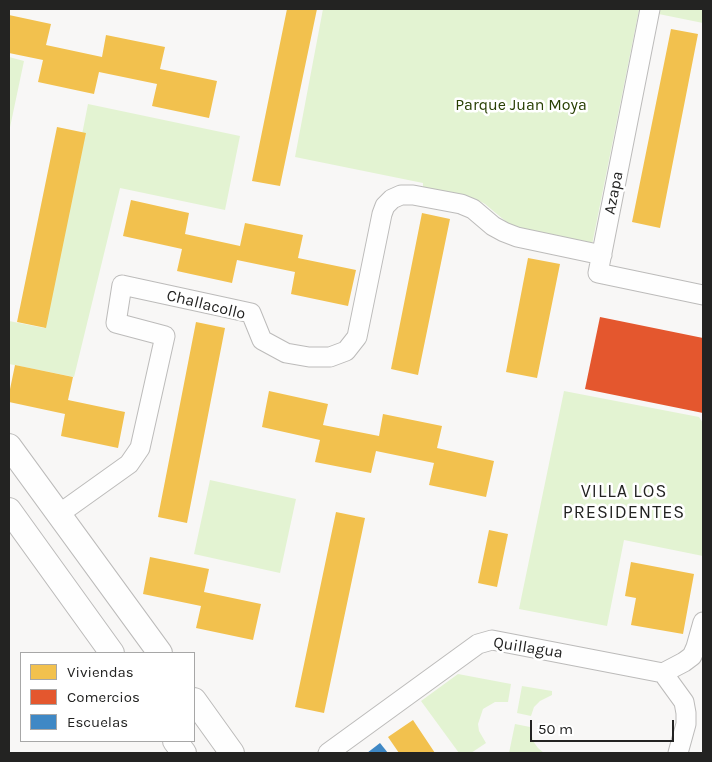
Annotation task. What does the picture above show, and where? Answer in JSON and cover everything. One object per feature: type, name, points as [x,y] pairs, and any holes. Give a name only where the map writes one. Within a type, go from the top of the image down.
[{"type":"street","name":"Azapa","points":[[650,9],[598,273],[703,295]]},
{"type":"street","name":"Challacollo","points":[[59,514],[129,464],[140,448],[165,336],[116,324],[122,284],[251,313],[262,340],[286,353],[309,357],[330,357],[346,351],[358,336],[382,214],[385,206],[392,199],[401,195],[412,195],[462,204],[474,209],[493,226],[510,234],[602,255]]},
{"type":"street","points":[[9,446],[159,652]]},
{"type":"street","points":[[9,510],[111,652]]},
{"type":"street","points":[[28,536],[59,514]]},
{"type":"street","points":[[678,753],[686,724],[684,702],[663,673],[692,656],[703,622]]},
{"type":"street","name":"Quillagua","points":[[328,753],[478,644],[492,640],[663,673]]},
{"type":"street","points":[[195,701],[232,753]]},
{"type":"street","points":[[177,742],[184,753]]},
{"type":"green space","name":"Parque Juan Moya","points":[[323,9],[703,9],[703,23],[639,10],[592,245],[521,230],[510,225],[476,199],[423,187],[423,183],[295,157]]},
{"type":"green space","points":[[9,57],[24,61],[9,132]]},
{"type":"green space","points":[[88,104],[240,136],[225,210],[120,188],[74,377],[9,364],[9,321],[44,328]]},
{"type":"green space","points":[[564,391],[699,417],[703,423],[703,556],[624,540],[607,626],[519,609]]},
{"type":"green space","points":[[210,480],[296,499],[280,573],[194,554]]},
{"type":"green space","points":[[458,674],[511,684],[508,702],[495,702],[483,709],[478,724],[479,731],[486,743],[471,753],[459,753],[421,701]]},
{"type":"green space","points":[[522,686],[552,691],[552,695],[540,701],[534,707],[531,716],[517,713]]},
{"type":"green space","points":[[515,724],[530,727],[533,741],[544,753],[509,753]]},
{"type":"building: Viviendas","points":[[287,9],[317,9],[280,186],[252,181]]},
{"type":"building: Viviendas","points":[[9,15],[51,24],[46,45],[102,57],[106,35],[165,47],[160,69],[217,81],[209,118],[152,106],[157,84],[99,72],[94,94],[38,82],[43,60],[9,53]]},
{"type":"building: Viviendas","points":[[671,29],[698,34],[660,228],[632,222]]},
{"type":"building: Viviendas","points":[[57,127],[86,133],[46,328],[17,322]]},
{"type":"building: Viviendas","points":[[131,200],[189,213],[185,234],[240,246],[245,223],[303,235],[298,258],[356,270],[348,306],[291,294],[295,272],[237,260],[232,283],[177,271],[182,249],[123,236]]},
{"type":"building: Viviendas","points":[[422,213],[450,219],[418,375],[391,369]]},
{"type":"building: Viviendas","points":[[528,258],[560,264],[537,378],[506,372]]},
{"type":"building: Viviendas","points":[[196,322],[225,328],[187,523],[158,517]]},
{"type":"building: Viviendas","points":[[15,365],[73,377],[68,400],[125,412],[118,448],[61,436],[65,414],[9,402]]},
{"type":"building: Viviendas","points":[[269,391],[328,404],[323,425],[379,436],[383,414],[442,426],[437,448],[494,461],[486,497],[429,485],[434,463],[376,451],[371,473],[315,462],[320,440],[262,427]]},
{"type":"building: Viviendas","points":[[336,512],[365,518],[324,713],[295,707]]},
{"type":"building: Viviendas","points":[[489,530],[508,534],[497,587],[478,583]]},
{"type":"building: Viviendas","points":[[150,557],[209,569],[204,592],[261,604],[253,640],[196,628],[201,606],[143,594]]},
{"type":"building: Viviendas","points":[[631,562],[694,574],[683,634],[631,625],[636,598],[625,596]]},
{"type":"building: Viviendas","points":[[413,720],[435,753],[399,753],[388,737]]},
{"type":"building: Comercios","points":[[600,317],[703,338],[703,413],[585,389]]},
{"type":"building: Escuelas","points":[[380,743],[388,753],[367,753]]},
{"type":"district","name":"VILLA LOS PRESIDENTES","points":[[624,502]]}]
